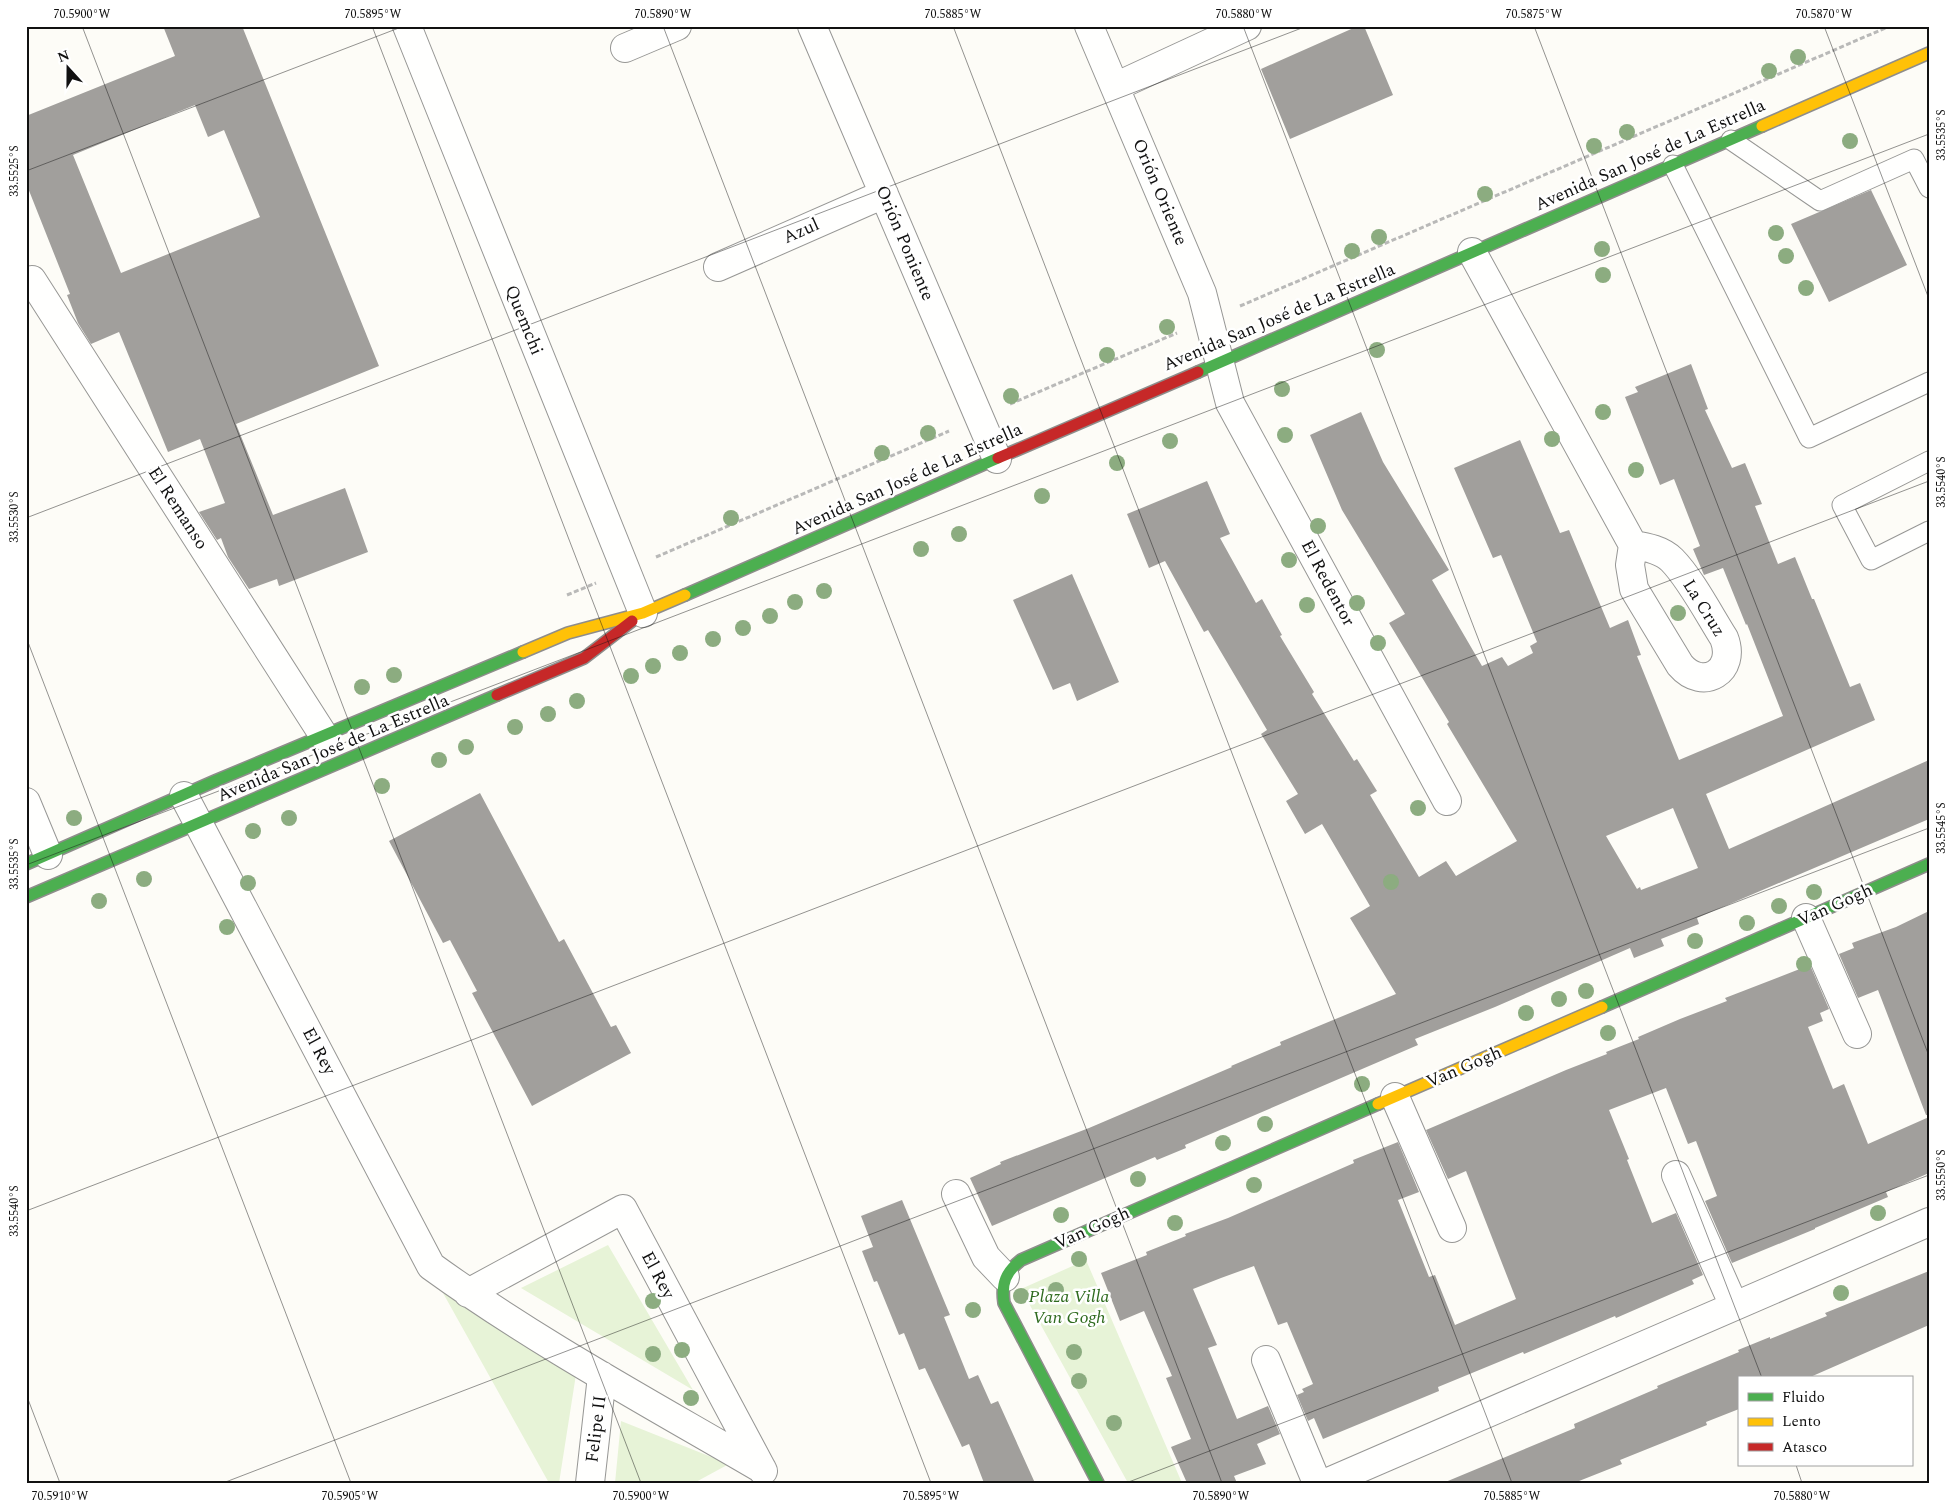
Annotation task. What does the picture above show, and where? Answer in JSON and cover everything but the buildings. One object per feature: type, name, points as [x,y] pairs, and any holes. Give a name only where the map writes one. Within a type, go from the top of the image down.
[{"type":"main road","name":"Avenida San José de La Estrella","points":[[37,860],[568,633],[643,613],[1929,53]]},
{"type":"main road","name":"Avenida San José de La Estrella","points":[[26,898],[584,658],[643,613]]},
{"type":"main road","name":"Van Gogh","points":[[1004,1277],[1011,1267],[1020,1260],[1929,864]]},
{"type":"main road","points":[[1004,1277],[1002,1290],[1004,1303],[1098,1483]]},
{"type":"street","name":"Quemchi","points":[[407,26],[643,613]]},
{"type":"street","points":[[625,48],[677,26]]},
{"type":"street","name":"Orión Poniente","points":[[812,26],[996,459]]},
{"type":"street","name":"Orión Oriente","points":[[1089,26],[1202,293],[1219,362]]},
{"type":"street","points":[[1115,87],[1248,26]]},
{"type":"street","name":"Azul","points":[[718,267],[884,194]]},
{"type":"street","points":[[1472,252],[1633,545]]},
{"type":"street","name":"El Remanso","points":[[32,280],[324,736]]},
{"type":"street","name":"El Redentor","points":[[1219,362],[1230,403],[1447,801]]},
{"type":"street","name":"La Cruz","points":[[1633,545],[1646,546],[1658,551],[1671,559],[1681,571],[1724,638],[1728,656],[1725,665],[1719,672],[1709,677],[1698,678],[1687,674],[1680,666],[1634,589],[1630,565],[1633,545]]},
{"type":"street","name":"El Rey","points":[[184,796],[431,1266],[468,1293],[766,1476]]},
{"type":"street","points":[[26,802],[37,860]]},
{"type":"street","points":[[1806,918],[1857,1034]]},
{"type":"street","points":[[1395,1096],[1452,1228]]},
{"type":"street","points":[[1676,1175],[1734,1306]]},
{"type":"street","points":[[956,1194],[986,1257],[1004,1277]]},
{"type":"street","name":"El Rey","points":[[468,1293],[623,1209],[766,1476]]},
{"type":"street","points":[[1326,1483],[1929,1222]]},
{"type":"street","points":[[1266,1360],[1317,1483]]},
{"type":"street","name":"Felipe II","points":[[590,1483],[602,1376]]},
{"type":"lane","points":[[1731,140],[1820,201],[1914,159],[1929,188]]},
{"type":"lane","points":[[1673,165],[1808,438],[1929,382]]},
{"type":"lane","points":[[1929,461],[1842,506],[1872,560],[1929,531]]},
{"type":"green space","points":[[608,1245],[693,1390],[521,1288]]},
{"type":"green space","name":"Plaza Villa Van Gogh","points":[[1086,1260],[1182,1483],[1128,1483],[1021,1289]]},
{"type":"green space","points":[[443,1293],[577,1368],[559,1483],[549,1483]]},
{"type":"green space","points":[[621,1421],[729,1464],[694,1483],[615,1483]]},
{"type":"traffic: fast","points":[[1198,372],[1762,126]]},
{"type":"traffic: fast","points":[[685,595],[998,458]]},
{"type":"traffic: fast","points":[[26,864],[215,781],[523,652]]},
{"type":"traffic: fast","points":[[26,897],[497,695]]},
{"type":"traffic: fast","points":[[1602,1007],[1929,864]]},
{"type":"traffic: fast","points":[[1098,1483],[1004,1303],[1003,1290],[1008,1274],[1021,1260],[1378,1104]]},
{"type":"traffic: slow","points":[[1762,126],[1929,53]]},
{"type":"traffic: slow","points":[[523,652],[568,633],[643,613],[685,595]]},
{"type":"traffic: slow","points":[[1378,1104],[1602,1007]]},
{"type":"traffic: jam","points":[[998,458],[1198,372]]},
{"type":"traffic: jam","points":[[497,695],[584,658],[632,621]]}]
